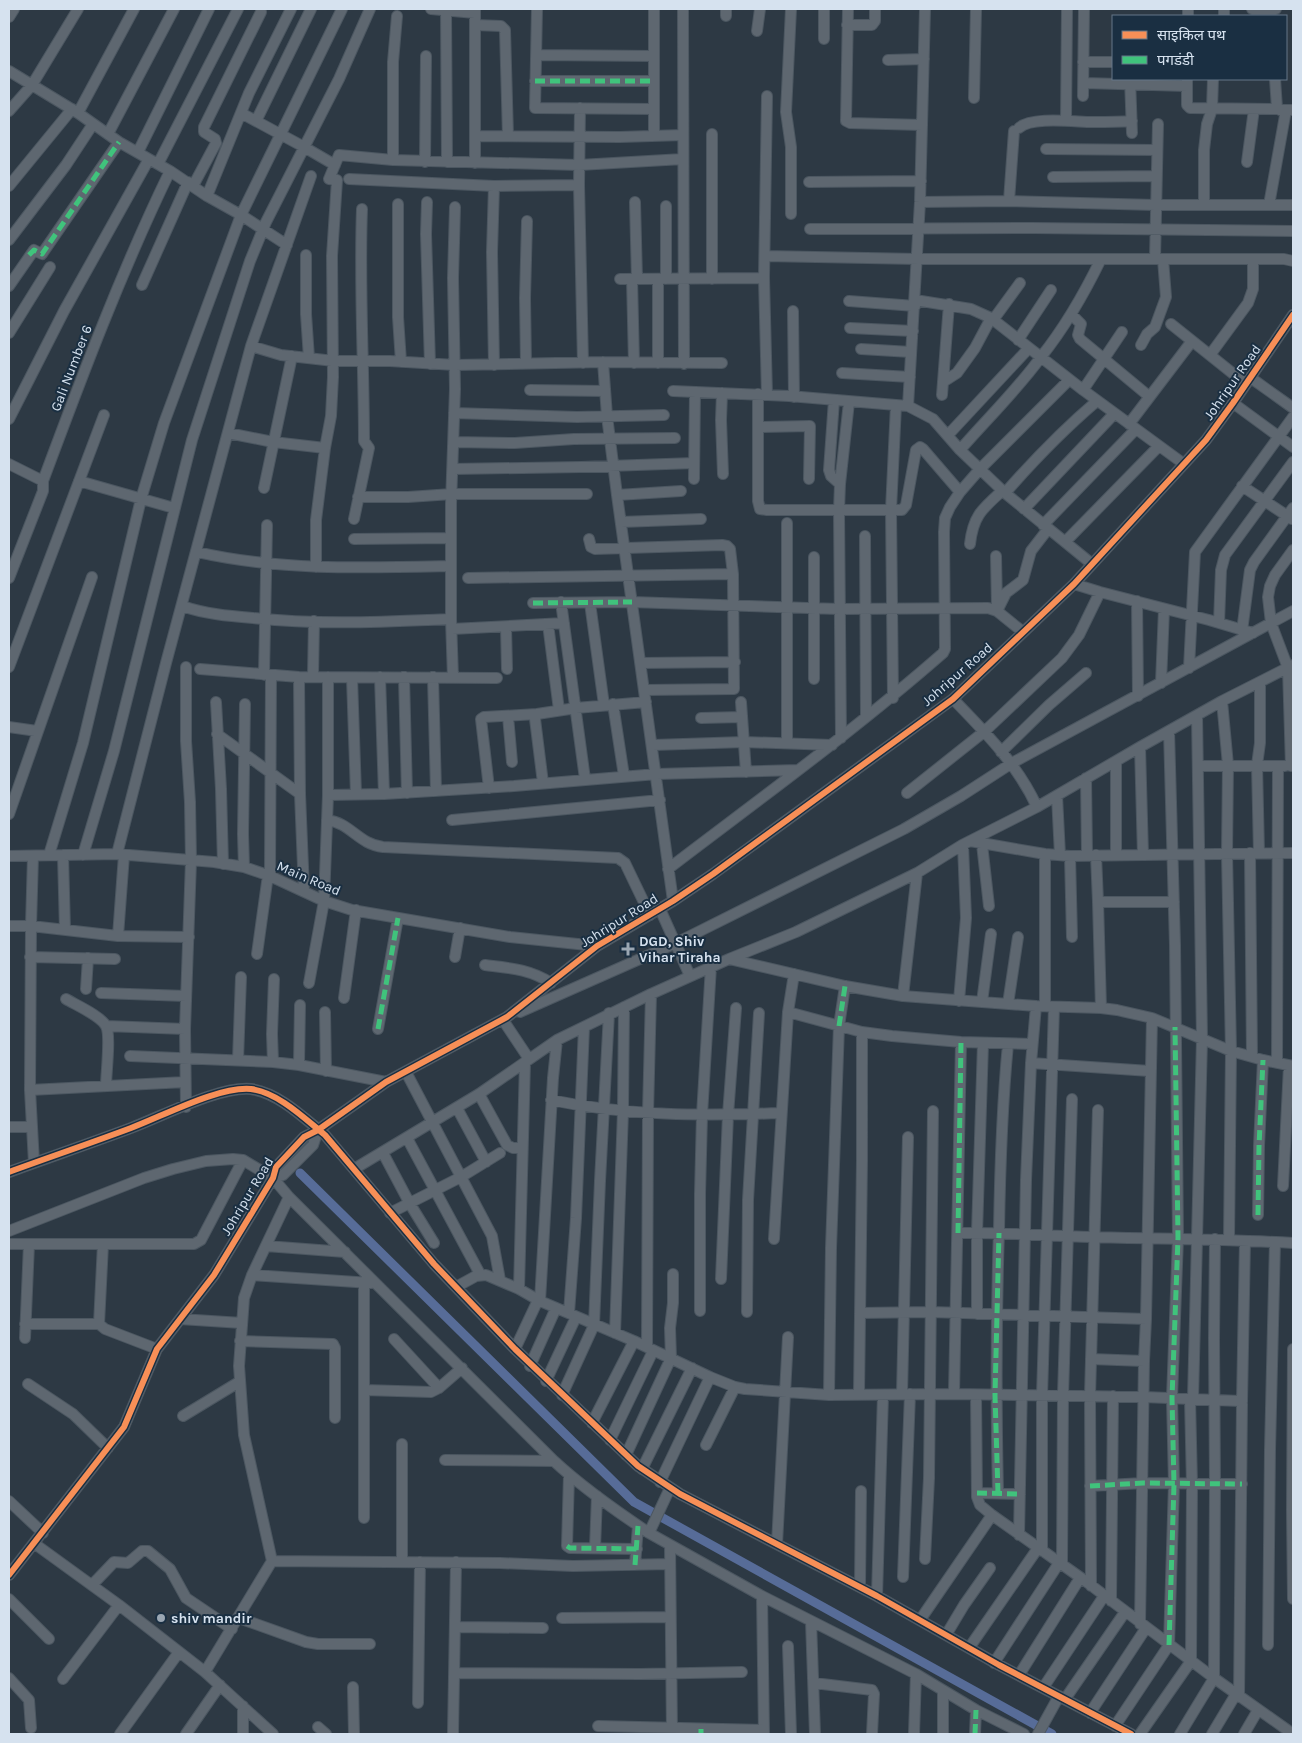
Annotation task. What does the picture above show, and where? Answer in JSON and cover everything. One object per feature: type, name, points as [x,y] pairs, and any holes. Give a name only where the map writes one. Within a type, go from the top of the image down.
[{"type":"street","points":[[9,17],[14,9]]},
{"type":"street","points":[[9,111],[32,86],[78,9]]},
{"type":"street","points":[[9,186],[75,111],[134,9]]},
{"type":"street","points":[[108,134],[174,9]]},
{"type":"street","points":[[138,152],[210,9]]},
{"type":"street","points":[[9,419],[64,311],[154,162],[238,9]]},
{"type":"street","points":[[207,196],[249,93],[291,9]]},
{"type":"street","points":[[256,121],[311,9]]},
{"type":"street","points":[[49,855],[83,743],[141,499],[164,423],[241,215],[342,9]]},
{"type":"street","points":[[83,854],[114,751],[192,440],[250,261],[263,229],[338,79],[370,9]]},
{"type":"street","points":[[431,9],[475,11],[475,163]]},
{"type":"street","points":[[537,9],[534,108],[653,109]]},
{"type":"street","points":[[654,9],[654,135]]},
{"type":"street","points":[[683,9],[684,364]]},
{"type":"street","points":[[757,31],[760,9]]},
{"type":"street","points":[[791,9],[786,112],[792,147],[791,214]]},
{"type":"street","points":[[824,9],[824,39]]},
{"type":"street","points":[[848,9],[846,121],[850,123],[922,125]]},
{"type":"street","points":[[847,25],[872,25],[875,21],[875,9]]},
{"type":"street","points":[[908,406],[918,259],[924,9]]},
{"type":"street","points":[[974,98],[976,9]]},
{"type":"street","points":[[1066,121],[1067,9]]},
{"type":"street","points":[[1083,96],[1084,9]]},
{"type":"street","points":[[1252,9],[1274,11]]},
{"type":"street","points":[[446,10],[447,162]]},
{"type":"street","points":[[142,285],[191,184],[216,142],[215,139],[204,132],[204,127],[261,12]]},
{"type":"street","points":[[393,160],[393,62],[397,16]]},
{"type":"street","points":[[475,25],[501,26],[505,30],[508,136]]},
{"type":"street","points":[[536,55],[654,56]]},
{"type":"street","points":[[425,162],[426,56]]},
{"type":"street","points":[[888,60],[924,59]]},
{"type":"street","points":[[1083,62],[1112,62]]},
{"type":"street","points":[[9,71],[75,111],[120,142],[170,170],[207,196],[241,215],[287,245]]},
{"type":"street","points":[[1204,205],[1204,150],[1207,124],[1212,109],[1213,80]]},
{"type":"street","points":[[1269,205],[1285,110],[1275,80]]},
{"type":"street","points":[[535,82],[654,81]]},
{"type":"street","points":[[1084,83],[1130,81],[1187,83],[1188,107],[1193,109],[1285,110]]},
{"type":"street","points":[[1130,81],[1132,133]]},
{"type":"street","points":[[767,96],[762,395],[758,427],[758,501],[760,509],[902,510],[906,505],[916,450],[920,447],[923,448],[960,492]]},
{"type":"street","points":[[580,108],[579,185],[583,363]]},
{"type":"street","points":[[1247,162],[1254,109]]},
{"type":"street","points":[[241,113],[335,165]]},
{"type":"street","points":[[1009,201],[1017,130],[1022,125],[1066,121],[1132,121]]},
{"type":"street","points":[[9,240],[66,165],[93,124]]},
{"type":"street","points":[[1141,345],[1147,334],[1154,327],[1166,297],[1155,230],[1158,124]]},
{"type":"street","points":[[712,134],[712,279]]},
{"type":"street","points":[[475,136],[683,135]]},
{"type":"street","points":[[9,286],[34,250],[42,254],[120,142]]},
{"type":"street","points":[[1046,149],[1157,150]]},
{"type":"street","points":[[316,567],[316,520],[331,416],[334,361],[332,256],[337,180],[329,179],[339,155],[425,162],[579,165],[683,159]]},
{"type":"street","name":"Gali Number 6","points":[[9,578],[43,491],[43,482],[88,359],[141,231],[170,170]]},
{"type":"street","points":[[118,936],[120,854],[182,606],[251,346],[311,176]]},
{"type":"street","points":[[1053,177],[1156,176]]},
{"type":"street","points":[[349,179],[494,186],[579,185]]},
{"type":"street","points":[[809,182],[921,181]]},
{"type":"street","points":[[494,186],[492,252],[494,365]]},
{"type":"street","points":[[920,202],[1009,201],[1155,205],[1293,205]]},
{"type":"street","points":[[427,202],[426,234],[430,364]]},
{"type":"street","points":[[634,363],[635,202]]},
{"type":"street","points":[[398,204],[398,317],[401,362]]},
{"type":"street","points":[[658,363],[666,206]]},
{"type":"street","points":[[453,678],[451,538],[455,365],[453,278],[455,207]]},
{"type":"street","points":[[354,519],[369,448],[364,441],[364,360],[361,287],[362,209]]},
{"type":"street","points":[[526,364],[527,221]]},
{"type":"street","points":[[810,229],[1293,231]]},
{"type":"street","points":[[306,255],[306,327],[309,358]]},
{"type":"street","points":[[765,256],[918,259],[1253,259],[1292,257]]},
{"type":"street","points":[[960,450],[1041,358],[1086,291],[1102,259]]},
{"type":"street","points":[[1210,355],[1248,304],[1253,289],[1253,259]]},
{"type":"street","points":[[9,333],[50,267]]},
{"type":"street","points":[[620,279],[764,278]]},
{"type":"street","points":[[943,382],[957,374],[992,319],[1020,283]]},
{"type":"street","points":[[1018,340],[1051,290]]},
{"type":"street","points":[[849,301],[949,304],[971,308],[992,319],[1114,414],[1184,464]]},
{"type":"street","points":[[942,396],[949,304]]},
{"type":"street","points":[[793,311],[794,397]]},
{"type":"street","points":[[1071,314],[1081,324],[1078,335],[1080,339],[1145,392]]},
{"type":"street","name":"Johripur Road","points":[[280,1171],[304,1137],[318,1130],[386,1082],[505,1019],[597,946],[673,901],[713,874],[953,699],[1074,584],[1206,440],[1233,404],[1293,315]]},
{"type":"street","points":[[1171,324],[1210,355],[1293,408]]},
{"type":"street","points":[[850,328],[912,331]]},
{"type":"street","points":[[1083,390],[1122,332]]},
{"type":"street","points":[[997,611],[1006,593],[1023,580],[1031,551],[1046,527],[1132,427],[1192,341]]},
{"type":"street","points":[[251,346],[292,356],[334,361],[364,360],[455,365],[603,362],[722,363]]},
{"type":"street","points":[[948,435],[1029,348]]},
{"type":"street","points":[[861,349],[912,352]]},
{"type":"street","points":[[264,488],[292,356]]},
{"type":"street","points":[[603,362],[607,416],[673,901]]},
{"type":"street","points":[[842,373],[910,376]]},
{"type":"street","points":[[668,869],[892,698],[945,652],[944,532],[945,518],[950,507],[980,469],[1069,380]]},
{"type":"street","points":[[530,390],[605,390]]},
{"type":"street","points":[[673,391],[794,397],[908,406],[934,419],[960,450],[1003,492],[1092,564]]},
{"type":"street","points":[[694,479],[695,392]]},
{"type":"street","points":[[722,393],[723,474]]},
{"type":"street","points":[[834,400],[829,470],[831,476],[840,484]]},
{"type":"street","points":[[970,544],[973,522],[977,514],[1003,492],[1065,428],[1097,401]]},
{"type":"street","points":[[837,741],[840,484],[850,402]]},
{"type":"street","points":[[1233,404],[1293,447]]},
{"type":"street","points":[[892,698],[891,510],[896,405]]},
{"type":"street","points":[[454,413],[577,417],[664,415]]},
{"type":"street","points":[[1024,509],[1114,414]]},
{"type":"street","points":[[9,667],[104,415]]},
{"type":"street","points":[[1189,668],[1195,552],[1293,417]]},
{"type":"street","points":[[758,427],[810,426],[809,479]]},
{"type":"street","points":[[228,433],[273,442],[325,448]]},
{"type":"street","points":[[454,442],[514,443],[674,438]]},
{"type":"street","points":[[1066,542],[1159,446]]},
{"type":"street","points":[[1220,623],[1222,562],[1229,549],[1293,462]]},
{"type":"street","points":[[453,469],[694,463]]},
{"type":"street","points":[[9,464],[43,482]]},
{"type":"street","points":[[80,481],[174,508]]},
{"type":"street","points":[[1242,486],[1264,501],[1291,514],[1250,570],[1242,631]]},
{"type":"street","points":[[618,495],[680,491]]},
{"type":"street","points":[[358,497],[408,497],[452,494],[587,494]]},
{"type":"street","points":[[621,522],[701,519]]},
{"type":"street","points":[[787,523],[788,743]]},
{"type":"street","points":[[258,954],[269,876],[271,774],[266,620],[267,526]]},
{"type":"street","points":[[865,536],[866,717]]},
{"type":"street","points":[[354,539],[451,538]]},
{"type":"street","points":[[589,539],[592,549],[625,550],[727,546],[732,554],[735,686],[733,689],[645,690]]},
{"type":"street","points":[[1198,766],[1292,766],[1290,665],[1274,634],[1268,597],[1270,586],[1293,550]]},
{"type":"street","points":[[197,552],[316,567],[451,566]]},
{"type":"street","points":[[996,556],[997,611]]},
{"type":"street","points":[[814,557],[814,679]]},
{"type":"street","points":[[468,578],[732,574]]},
{"type":"street","points":[[9,814],[92,577]]},
{"type":"street","points":[[1074,584],[1252,633]]},
{"type":"street","points":[[907,793],[985,731],[1069,650],[1079,635],[1100,592]]},
{"type":"street","points":[[1137,601],[1138,696]]},
{"type":"street","points":[[561,602],[586,779]]},
{"type":"street","points":[[533,603],[632,602],[840,609],[982,608],[997,611],[1023,632]]},
{"type":"street","points":[[590,603],[624,776]]},
{"type":"street","points":[[182,606],[204,613],[266,620],[506,627],[564,623]]},
{"type":"street","points":[[1161,683],[1164,609]]},
{"type":"street","points":[[519,1289],[526,1058],[505,1019],[676,943],[904,829],[961,796],[1012,763],[1293,611]]},
{"type":"street","points":[[313,677],[314,621]]},
{"type":"street","points":[[548,624],[559,710]]},
{"type":"street","points":[[506,627],[507,669]]},
{"type":"street","points":[[641,663],[734,662]]},
{"type":"street","points":[[354,1169],[457,1108],[479,1094],[526,1058],[557,1040],[651,994],[688,972],[712,966],[796,932],[917,873],[967,843],[1037,808],[1140,747],[1290,665]]},
{"type":"street","points":[[186,667],[186,741],[191,860],[185,1029],[186,1106]]},
{"type":"street","points":[[200,668],[299,678],[497,678]]},
{"type":"street","points":[[1001,752],[1049,705],[1086,673]]},
{"type":"street","points":[[310,983],[324,901],[328,795],[328,677]]},
{"type":"street","points":[[380,677],[384,794]]},
{"type":"street","points":[[404,677],[407,793]]},
{"type":"street","points":[[434,677],[436,791]]},
{"type":"street","points":[[299,678],[300,794],[304,891]]},
{"type":"street","points":[[352,678],[356,794]]},
{"type":"street","points":[[1252,1057],[1254,853],[1256,765],[1260,743],[1260,682]]},
{"type":"street","points":[[953,699],[985,731],[1012,763],[1037,808]]},
{"type":"street","points":[[1222,701],[1228,765],[1231,1050],[1229,1240]]},
{"type":"street","points":[[216,702],[223,864]]},
{"type":"street","points":[[489,788],[481,719],[484,717],[537,714],[576,708],[646,702]]},
{"type":"street","points":[[741,702],[746,772]]},
{"type":"street","points":[[244,867],[245,704]]},
{"type":"street","points":[[537,714],[543,783]]},
{"type":"street","points":[[508,716],[512,762]]},
{"type":"street","points":[[701,718],[742,716]]},
{"type":"street","points":[[1140,1734],[1191,1661],[1192,1399],[1202,1039],[1197,716]]},
{"type":"street","points":[[9,727],[37,731]]},
{"type":"street","points":[[1115,1726],[1169,1645],[1174,1484],[1172,1398],[1178,1238],[1174,902],[1171,854],[1169,731]]},
{"type":"street","points":[[218,734],[300,794]]},
{"type":"street","points":[[653,745],[837,741]]},
{"type":"street","points":[[1140,747],[1143,855]]},
{"type":"street","points":[[1116,761],[1116,855]]},
{"type":"street","points":[[1278,766],[1278,1063]]},
{"type":"street","points":[[328,795],[489,788],[656,774],[798,770]]},
{"type":"street","points":[[1086,778],[1091,855],[1098,902],[1101,1008]]},
{"type":"street","points":[[1057,796],[1065,855],[1072,937]]},
{"type":"street","points":[[452,820],[660,800]]},
{"type":"street","points":[[327,820],[340,822],[366,843],[377,847],[618,858],[625,863],[650,915]]},
{"type":"street","points":[[967,843],[1065,855],[1293,853]]},
{"type":"street","points":[[959,1001],[966,918],[967,843]]},
{"type":"street","points":[[982,844],[989,906]]},
{"type":"street","name":"Main Road","points":[[9,856],[120,854],[244,867],[324,901],[356,910],[510,937],[597,946]]},
{"type":"street","points":[[970,1648],[1040,1550],[1044,1315],[1052,1064],[1045,1006],[1046,854]]},
{"type":"street","points":[[63,855],[65,930]]},
{"type":"street","points":[[33,856],[30,957],[30,1090],[34,1163]]},
{"type":"street","points":[[903,996],[917,873]]},
{"type":"street","points":[[1098,902],[1174,902]]},
{"type":"street","points":[[660,909],[688,972]]},
{"type":"street","points":[[344,998],[356,910]]},
{"type":"street","points":[[378,1029],[398,918]]},
{"type":"street","points":[[9,926],[31,926],[118,936],[189,937]]},
{"type":"street","points":[[455,957],[460,928]]},
{"type":"street","points":[[982,1002],[991,934]]},
{"type":"street","points":[[1008,1004],[1018,937]]},
{"type":"street","points":[[30,957],[115,958]]},
{"type":"street","points":[[86,989],[88,958]]},
{"type":"street","points":[[729,958],[845,986],[903,996],[1008,1004],[1101,1008],[1152,1018],[1231,1050],[1291,1066],[1283,1186]]},
{"type":"street","points":[[485,965],[528,971],[540,975],[551,983]]},
{"type":"street","points":[[700,1311],[702,1115],[712,966]]},
{"type":"street","points":[[774,1239],[788,1012],[794,974]]},
{"type":"street","points":[[238,1060],[241,977]]},
{"type":"street","points":[[273,1062],[274,979]]},
{"type":"street","points":[[829,1396],[831,1248],[839,1026],[845,986]]},
{"type":"street","points":[[100,993],[186,996]]},
{"type":"street","points":[[610,1440],[650,1349],[648,1113],[651,994]]},
{"type":"street","points":[[66,999],[106,1026],[108,1042],[106,1086]]},
{"type":"street","points":[[299,1065],[300,1004]]},
{"type":"street","points":[[1019,1535],[1024,1233],[1030,1064],[1032,1044],[1045,1006]]},
{"type":"street","points":[[615,1333],[623,1111],[624,1007]]},
{"type":"street","points":[[721,1279],[728,1115],[736,1008]]},
{"type":"street","points":[[325,1012],[326,1071]]},
{"type":"street","points":[[788,1012],[862,1032],[961,1042],[1032,1044]]},
{"type":"street","points":[[747,1312],[748,1200],[759,1013]]},
{"type":"street","points":[[562,1395],[594,1325],[609,1014]]},
{"type":"street","points":[[1090,1713],[1143,1626],[1144,1361],[1152,1018]]},
{"type":"street","points":[[106,1026],[185,1029]]},
{"type":"street","points":[[546,1381],[573,1315],[584,1027]]},
{"type":"street","points":[[859,1394],[862,1032]]},
{"type":"street","points":[[514,1349],[539,1300],[557,1040]]},
{"type":"street","points":[[954,1394],[961,1042]]},
{"type":"street","points":[[977,1314],[977,1232],[983,1043]]},
{"type":"street","points":[[998,1493],[995,1395],[996,1314],[1002,1111],[1008,1044]]},
{"type":"street","points":[[130,1056],[273,1062],[299,1065],[386,1082]]},
{"type":"street","points":[[1258,1215],[1263,1060]]},
{"type":"street","points":[[1030,1064],[1150,1071]]},
{"type":"street","points":[[406,1072],[434,1122],[492,1236],[500,1280]]},
{"type":"street","points":[[30,1090],[185,1082]]},
{"type":"street","points":[[9,1172],[132,1128],[218,1093],[251,1089],[267,1094],[308,1120],[329,1140],[390,1214],[530,1366],[642,1469],[670,1488],[860,1587],[994,1662],[1131,1734]]},
{"type":"street","points":[[479,1094],[507,1144],[522,1148]]},
{"type":"street","points":[[994,1662],[1061,1564],[1063,1396],[1072,1099]]},
{"type":"street","points":[[552,1100],[581,1106],[648,1113],[728,1115],[781,1113]]},
{"type":"street","points":[[457,1108],[486,1162]]},
{"type":"street","points":[[1091,1586],[1090,1396],[1098,1110]]},
{"type":"street","points":[[925,1560],[929,1478],[933,1111]]},
{"type":"street","points":[[9,1127],[32,1127]]},
{"type":"street","points":[[273,1178],[313,1145],[318,1130]]},
{"type":"street","points":[[903,1577],[906,1394],[903,1312],[908,1137]]},
{"type":"street","points":[[407,1138],[480,1274]]},
{"type":"street","points":[[382,1153],[434,1243]]},
{"type":"street","points":[[390,1214],[461,1177],[500,1153]]},
{"type":"street","points":[[9,1244],[189,1245],[198,1242],[243,1160]]},
{"type":"street","points":[[9,1231],[144,1178],[173,1169],[206,1161],[243,1160],[273,1178],[289,1197],[554,1461],[596,1496],[638,1526],[670,1545],[762,1596],[916,1674],[976,1710],[1024,1734]]},
{"type":"street","name":"Johripur Road","points":[[9,1575],[124,1427],[157,1349],[214,1275],[273,1178]]},
{"type":"street","points":[[206,1672],[272,1561],[244,1435],[239,1382],[240,1341],[244,1298],[252,1275],[289,1197]]},
{"type":"street","points":[[958,1233],[1024,1233],[1293,1243]]},
{"type":"street","points":[[1180,1734],[1214,1678],[1215,1239]]},
{"type":"street","points":[[1212,1734],[1237,1695],[1242,1484],[1244,1241]]},
{"type":"street","points":[[1268,1645],[1275,1242]]},
{"type":"street","points":[[25,1338],[28,1244]]},
{"type":"street","points":[[99,1324],[103,1244]]},
{"type":"street","points":[[266,1246],[345,1252]]},
{"type":"street","points":[[456,1287],[480,1274],[500,1280],[556,1308],[634,1341],[735,1388],[829,1396],[859,1394],[1113,1396],[1242,1402]]},
{"type":"street","points":[[626,1455],[670,1358],[670,1328],[673,1303],[672,1274]]},
{"type":"street","points":[[252,1275],[377,1283]]},
{"type":"street","points":[[364,1282],[364,1518]]},
{"type":"street","points":[[530,1366],[556,1308]]},
{"type":"street","points":[[860,1313],[931,1312],[1146,1319]]},
{"type":"street","points":[[180,1319],[242,1323]]},
{"type":"street","points":[[25,1324],[99,1324],[105,1330],[157,1349]]},
{"type":"street","points":[[777,1544],[788,1336]]},
{"type":"street","points":[[394,1339],[439,1388]]},
{"type":"street","points":[[240,1341],[334,1344],[335,1418]]},
{"type":"street","points":[[592,1423],[634,1341]]},
{"type":"street","points":[[1293,1349],[1293,1599]]},
{"type":"street","points":[[1091,1359],[1144,1361]]},
{"type":"street","points":[[364,1390],[435,1391],[462,1368]]},
{"type":"street","points":[[642,1469],[692,1368]]},
{"type":"street","points":[[660,1482],[710,1377]]},
{"type":"street","points":[[183,1416],[239,1382]]},
{"type":"street","points":[[28,1384],[74,1414],[108,1448]]},
{"type":"street","points":[[706,1445],[735,1388]]},
{"type":"street","points":[[876,1596],[883,1395]]},
{"type":"street","points":[[976,1395],[977,1493],[980,1505],[992,1516],[1061,1564],[1258,1710],[1278,1730],[1293,1734]]},
{"type":"street","points":[[1043,1688],[1108,1599],[1113,1396]]},
{"type":"street","points":[[402,1444],[402,1562]]},
{"type":"street","points":[[445,1460],[554,1461]]},
{"type":"street","points":[[569,1475],[567,1546],[570,1548],[637,1549]]},
{"type":"street","points":[[1090,1486],[1143,1483],[1192,1485],[1242,1484]]},
{"type":"street","points":[[649,1533],[670,1488]]},
{"type":"street","points":[[860,1587],[861,1491]]},
{"type":"street","points":[[977,1493],[1020,1494]]},
{"type":"street","points":[[595,1548],[596,1496]]},
{"type":"street","points":[[9,1501],[43,1533]]},
{"type":"street","points":[[920,1620],[992,1516]]},
{"type":"street","points":[[636,1565],[638,1526]]},
{"type":"street","points":[[34,1544],[119,1605],[206,1672],[273,1734]]},
{"type":"street","points":[[670,1545],[672,1732]]},
{"type":"street","points":[[92,1585],[114,1562],[128,1563],[142,1551],[148,1551],[170,1569],[186,1598],[232,1629]]},
{"type":"street","points":[[272,1561],[456,1562],[573,1566],[670,1564]]},
{"type":"street","points":[[418,1702],[420,1562]]},
{"type":"street","points":[[454,1734],[456,1562]]},
{"type":"street","points":[[946,1635],[990,1568]]},
{"type":"street","points":[[1019,1675],[1080,1578]]},
{"type":"street","points":[[598,1726],[629,1731],[764,1732],[762,1596]]},
{"type":"street","points":[[9,1599],[49,1640]]},
{"type":"street","points":[[62,1679],[119,1605]]},
{"type":"street","points":[[1040,1732],[1054,1706],[1062,1698],[1125,1612]]},
{"type":"street","points":[[562,1618],[670,1617]]},
{"type":"street","points":[[239,1618],[306,1642],[318,1644],[370,1644]]},
{"type":"street","points":[[811,1621],[816,1734]]},
{"type":"street","points":[[455,1627],[543,1628]]},
{"type":"street","points":[[788,1646],[792,1734]]},
{"type":"street","points":[[120,1734],[179,1652]]},
{"type":"street","points":[[454,1673],[671,1674],[742,1672]]},
{"type":"street","points":[[914,1734],[916,1674]]},
{"type":"street","points":[[9,1678],[28,1700],[31,1728]]},
{"type":"street","points":[[814,1683],[872,1690],[874,1694],[872,1734]]},
{"type":"street","points":[[186,1734],[220,1685]]},
{"type":"street","points":[[353,1687],[354,1734]]},
{"type":"street","points":[[943,1691],[943,1734]]},
{"type":"street","points":[[243,1706],[243,1734]]},
{"type":"street","points":[[975,1734],[976,1710]]},
{"type":"street","points":[[1244,1734],[1258,1710]]},
{"type":"street","points":[[318,1727],[326,1734]]},
{"type":"waterway","points":[[300,1173],[634,1502],[1052,1734]]},
{"type":"marked path","points":[[535,81],[654,81]]},
{"type":"marked path","points":[[29,255],[34,250],[42,254],[119,142]]},
{"type":"marked path","points":[[533,603],[632,602]]},
{"type":"marked path","points":[[378,1029],[398,918]]},
{"type":"marked path","points":[[839,1026],[845,986]]},
{"type":"marked path","points":[[1169,1645],[1174,1484],[1172,1398],[1178,1238],[1175,1027]]},
{"type":"marked path","points":[[958,1233],[961,1042]]},
{"type":"marked path","points":[[1258,1215],[1263,1060]]},
{"type":"marked path","points":[[998,1493],[995,1395],[999,1233]]},
{"type":"marked path","points":[[1090,1486],[1143,1483],[1242,1484]]},
{"type":"marked path","points":[[977,1493],[1020,1494]]},
{"type":"marked path","points":[[635,1565],[638,1526]]},
{"type":"marked path","points":[[567,1546],[570,1548],[637,1549]]},
{"type":"marked path","points":[[975,1734],[976,1710]]},
{"type":"marked path","points":[[701,1729],[701,1734]]},
{"type":"cycle path","points":[[9,1575],[124,1427],[157,1349],[214,1275],[273,1178],[276,1167],[304,1137],[318,1130],[386,1082],[507,1017],[597,946],[673,901],[713,874],[953,699],[1074,584],[1206,440],[1293,315]]},
{"type":"cycle path","points":[[9,1172],[131,1128],[223,1092],[251,1089],[271,1095],[291,1107],[325,1135],[434,1264],[515,1349],[638,1466],[680,1494],[877,1596],[999,1665],[1131,1734]]},
{"type":"place","name":"DGD, Shiv Vihar Tiraha","points":[[628,949]]},
{"type":"place","name":"shiv mandir","points":[[161,1618]]}]
